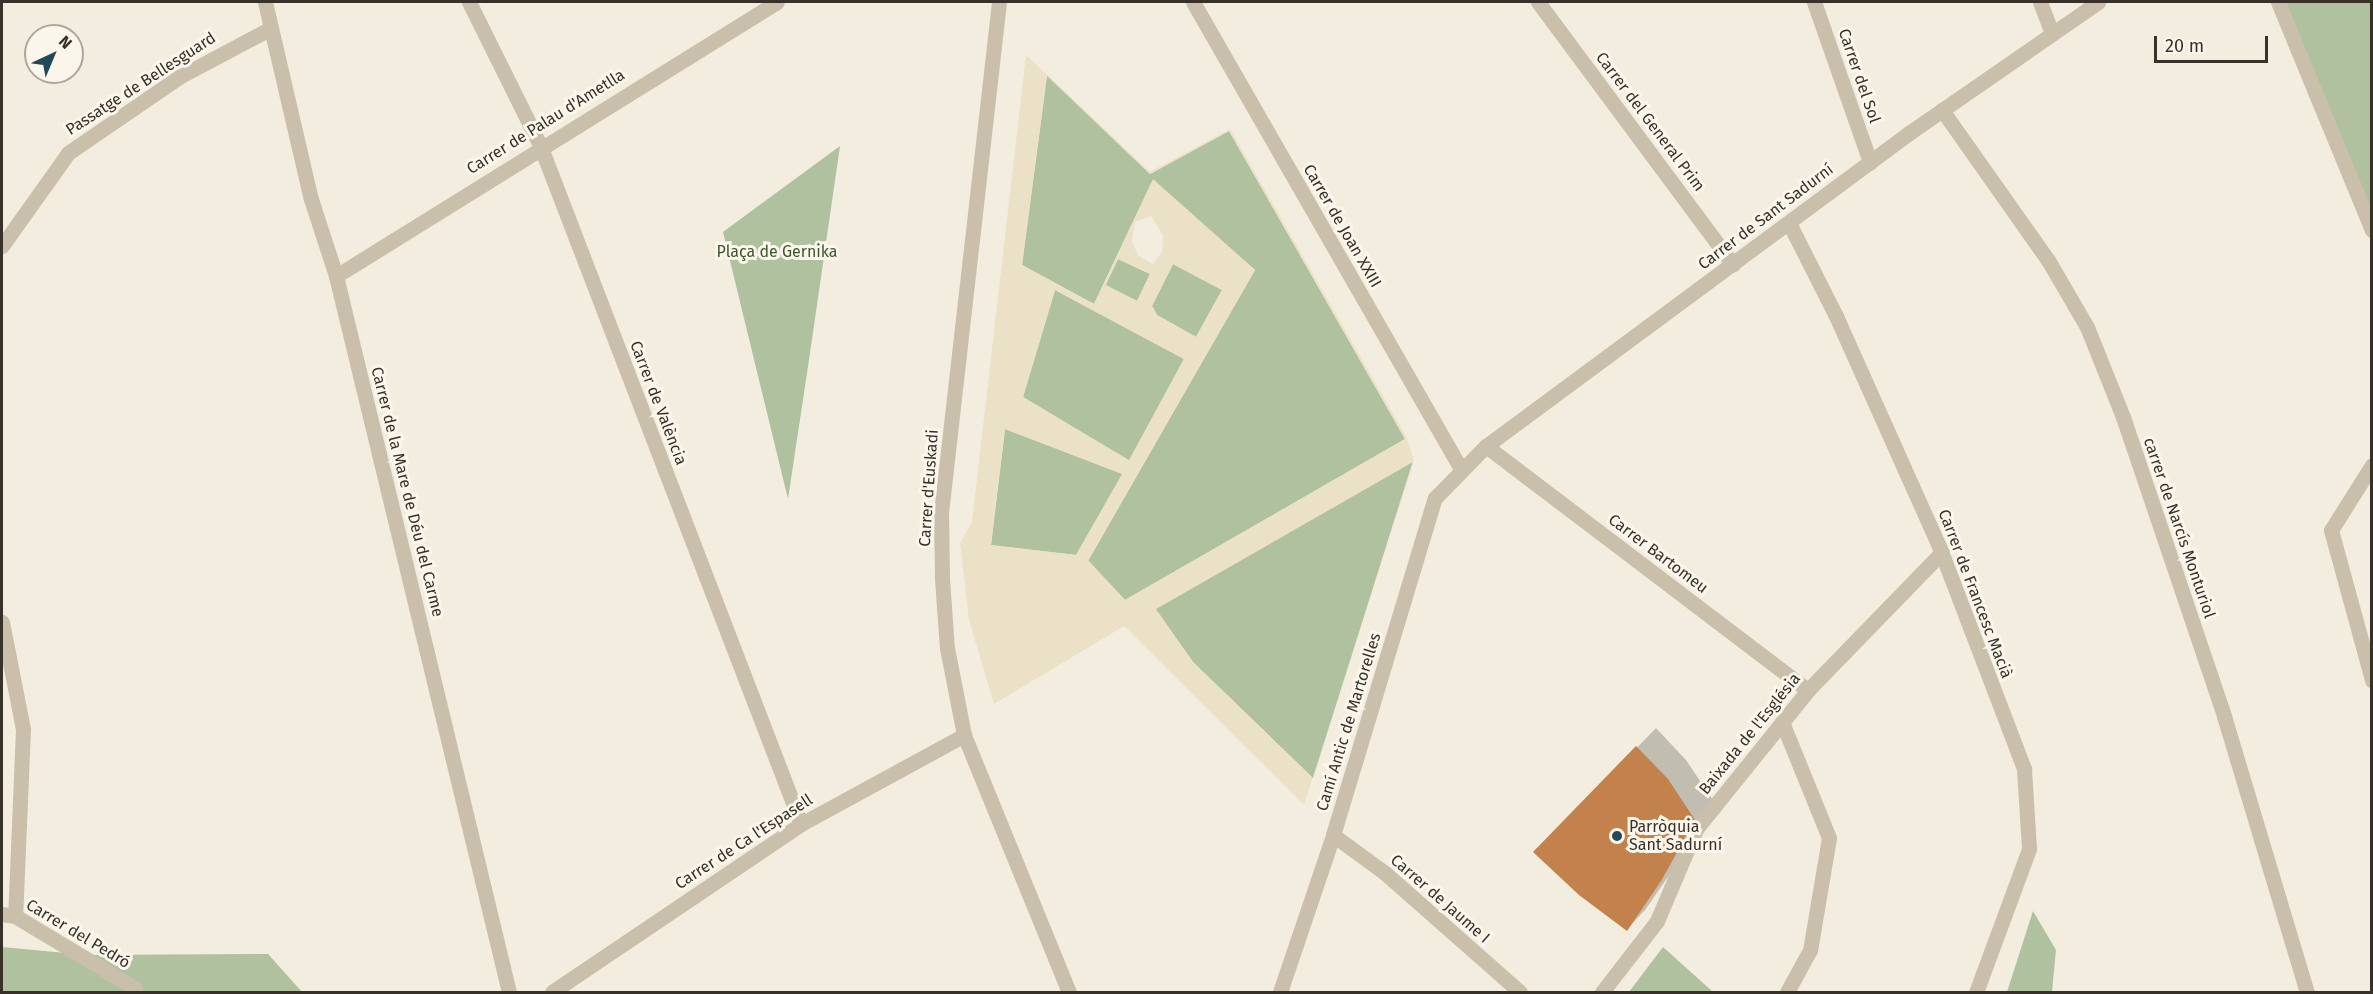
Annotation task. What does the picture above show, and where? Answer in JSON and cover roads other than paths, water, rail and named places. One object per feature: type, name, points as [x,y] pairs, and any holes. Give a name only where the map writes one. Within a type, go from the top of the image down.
[{"type":"street","name":"Carrer de la Mare de Déu del Carme","points":[[266,2],[311,198],[336,276],[509,993]]},
{"type":"street","name":"Carrer de València","points":[[469,2],[540,145],[801,824]]},
{"type":"street","name":"Carrer de Palau d'Ametlla","points":[[336,276],[540,145],[777,2]]},
{"type":"street","name":"Carrer d'Euskadi","points":[[999,2],[941,513],[947,648],[964,735],[1069,993]]},
{"type":"street","name":"Carrer de Joan XXIII","points":[[1193,2],[1461,469]]},
{"type":"street","name":"Carrer del General Prim","points":[[1538,2],[1733,265]]},
{"type":"street","name":"Carrer del Sol","points":[[1814,2],[1870,162]]},
{"type":"street","points":[[2040,2],[2052,33]]},
{"type":"street","name":"Carrer de Sant Sadurní","points":[[1461,469],[1486,446],[1870,162],[2098,2]]},
{"type":"street","points":[[2278,2],[2372,230]]},
{"type":"street","name":"Passatge de Bellesguard","points":[[2,246],[68,153],[178,77],[272,28]]},
{"type":"street","name":"carrer de Narcís Monturiol","points":[[1942,110],[2048,260],[2087,327],[2123,417],[2224,716],[2307,993]]},
{"type":"street","name":"Carrer de Francesc Macià","points":[[1789,223],[1836,316],[1942,552],[2024,769],[2029,849],[1976,993]]},
{"type":"street","name":"Carrer Bartomeu","points":[[1486,446],[1808,690]]},
{"type":"street","points":[[2372,465],[2331,530],[2372,680]]},
{"type":"street","name":"Camí Antic de Martorelles","points":[[1280,993],[1333,835],[1435,498],[1461,469]]},
{"type":"street","name":"Baixada de l'Església","points":[[1602,993],[1657,921],[1696,829],[1808,690],[1942,552]]},
{"type":"street","points":[[2,622],[23,729],[8,915]]},
{"type":"street","points":[[1782,722],[1829,838],[1810,950],[1787,993]]},
{"type":"street","name":"Carrer de Ca l'Espasell","points":[[552,993],[801,824],[964,735]]},
{"type":"street","name":"Carrer de Jaume I","points":[[1333,835],[1384,873],[1520,993]]},
{"type":"street","name":"Carrer del Pedró","points":[[8,915],[135,988]]},
{"type":"place","name":"Parròquia Sant Sadurní","points":[[1617,836]]},
{"type":"park label","name":"Plaça de Gernika","points":[[777,252]]}]
